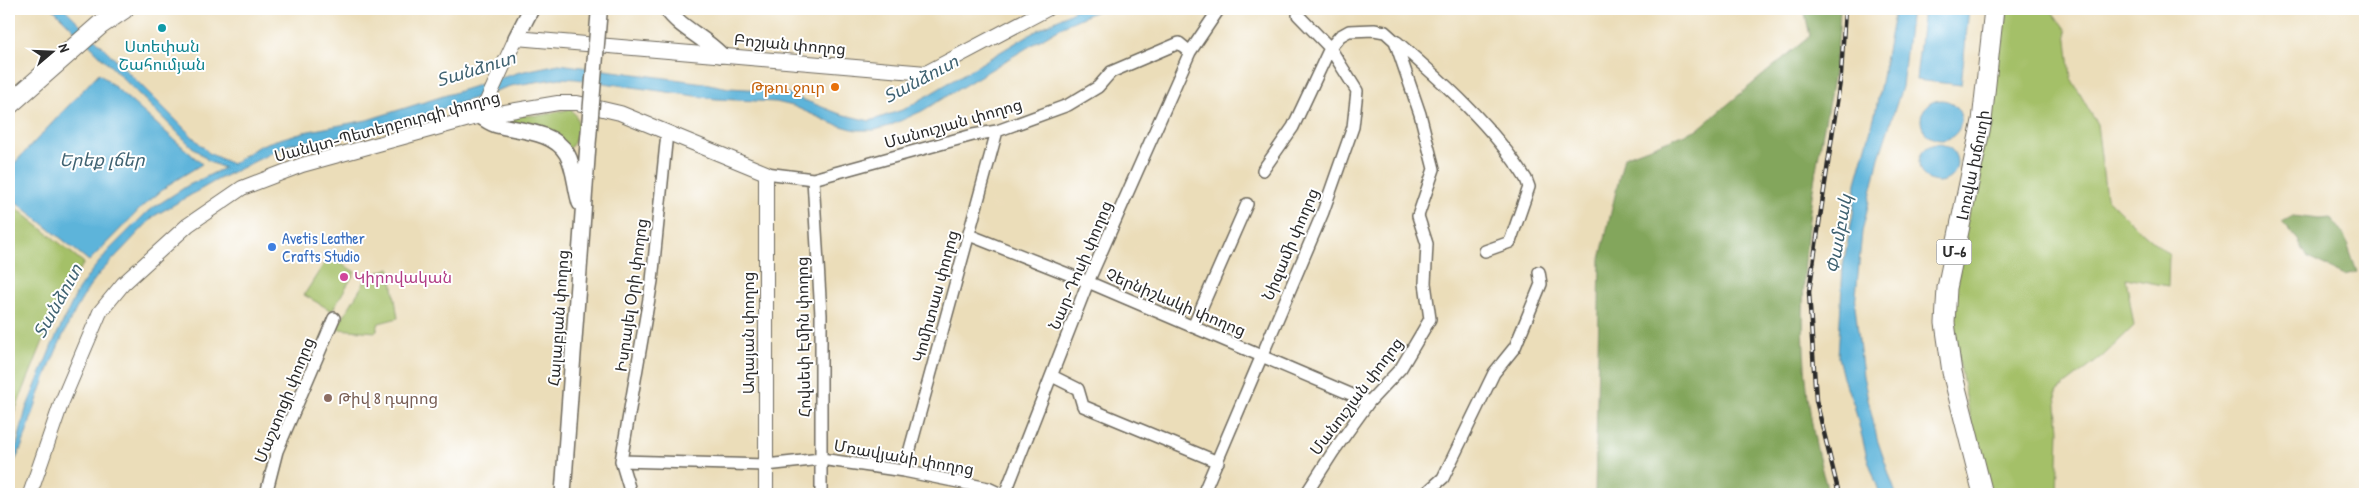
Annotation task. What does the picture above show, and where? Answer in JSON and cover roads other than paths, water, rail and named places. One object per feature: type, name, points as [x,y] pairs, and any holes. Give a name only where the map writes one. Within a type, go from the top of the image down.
[{"type":"highway","points":[[100,25],[109,9]]},
{"type":"highway","points":[[9,104],[100,25],[124,9]]},
{"type":"highway","name":"Լոռվա խճուղի","points":[[1983,494],[1952,372],[1945,324],[1947,288],[1982,121],[1994,9]]},
{"type":"main road","points":[[516,38],[531,9]]},
{"type":"main road","points":[[667,9],[674,19],[708,42],[721,56]]},
{"type":"main road","name":"Հալաբյան փողոց","points":[[563,494],[599,12]]},
{"type":"main road","points":[[480,116],[495,125],[539,134],[560,146],[569,159],[575,190],[583,211]]},
{"type":"street","name":"Բոշյան փողոց","points":[[516,38],[926,72],[1047,9]]},
{"type":"street","points":[[1190,52],[1219,9]]},
{"type":"street","name":"Նիզամի փողոց","points":[[1203,494],[1322,212],[1353,127],[1357,91],[1330,48],[1298,15]]},
{"type":"street","points":[[1263,170],[1293,127],[1330,48],[1340,36],[1350,31],[1360,30],[1385,32],[1428,69],[1485,126],[1526,179],[1528,187],[1510,242],[1486,251]]},
{"type":"street","points":[[480,116],[488,95],[516,38]]},
{"type":"street","name":"Մանուշյան փողոց","points":[[1306,494],[1369,402],[1401,368],[1430,319],[1425,283],[1427,244],[1418,216],[1434,169],[1420,114],[1395,41]]},
{"type":"street","name":"Մանուշյան փողոց","points":[[766,173],[813,179],[973,135],[997,131],[1068,105],[1098,87],[1111,72],[1179,44],[1190,52]]},
{"type":"street","name":"Նար-Դոսի փողոց","points":[[1005,494],[1088,282],[1190,52]]},
{"type":"street","name":"Սանկտ-Պետերբուրգի փողոց","points":[[30,494],[61,404],[100,312],[123,284],[188,225],[237,190],[302,165],[480,116],[540,104],[577,103],[620,113],[766,173]]},
{"type":"street","name":"Կոմիտաս փողոց","points":[[904,471],[997,131]]},
{"type":"street","name":"Իսրայել Օրի փողոց","points":[[621,461],[652,281],[666,133]]},
{"type":"street","name":"Աղայան փողոց","points":[[766,173],[766,494]]},
{"type":"street","name":"Հովսեփ Էմին փողոց","points":[[813,179],[821,315],[821,494]]},
{"type":"street","points":[[1193,327],[1247,204]]},
{"type":"street","name":"Չերնիշևսկի փողոց","points":[[969,236],[1088,282],[1369,402]]},
{"type":"street","points":[[1425,494],[1443,478],[1494,373],[1515,347],[1542,284],[1538,272]]},
{"type":"street","name":"Մաշտոցի փողոց","points":[[266,494],[277,451],[334,318]]},
{"type":"street","points":[[1052,376],[1078,389],[1083,406],[1218,462]]},
{"type":"street","name":"Մռավյանի փողոց","points":[[621,461],[766,465],[822,459],[904,471],[988,488],[1001,494]]},
{"type":"street","points":[[621,461],[631,494]]},
{"type":"water","points":[[53,9],[65,9],[209,153],[232,164],[259,146],[273,141],[304,132],[367,120],[520,72],[559,64],[729,88],[781,91],[840,114],[870,121],[905,109],[1027,36],[1077,9],[1101,9],[1065,25],[922,111],[889,126],[875,130],[856,130],[834,124],[793,106],[776,102],[716,99],[560,78],[510,86],[421,116],[350,135],[290,144],[217,180],[154,216],[99,274],[80,302],[63,336],[41,389],[22,446],[9,471],[9,458],[17,445],[26,409],[52,345],[78,290],[90,273],[109,250],[148,211],[187,186],[224,168],[210,162],[190,145]]},
{"type":"water","points":[[1895,9],[1911,9],[1902,87],[1879,158],[1862,232],[1855,306],[1863,376],[1877,439],[1896,494],[1880,494],[1867,457],[1854,405],[1843,378],[1838,357],[1843,266],[1853,214],[1856,183],[1875,114]]},
{"type":"water","points":[[1924,9],[1969,9],[1961,85],[1916,80]]},
{"type":"water","name":"Երեք լճեր","points":[[99,73],[202,164],[171,183],[143,206],[89,261],[9,196],[9,169]]},
{"type":"water","points":[[1941,100],[1955,106],[1961,120],[1955,134],[1941,140],[1927,134],[1921,120],[1927,106]]},
{"type":"water","points":[[1938,144],[1951,150],[1957,163],[1951,176],[1938,182],[1925,176],[1919,163],[1925,150]]},
{"type":"railway","points":[[1839,494],[1816,400],[1809,292],[1841,75],[1845,9]]},
{"type":"place","name":"Ստեփան Շահումյան","points":[[162,28]]},
{"type":"place","name":"Թթու ջուր","points":[[835,87]]},
{"type":"place","name":"Avetis Leather Crafts Studio","points":[[272,247]]},
{"type":"place","name":"Կիրովական","points":[[344,277]]},
{"type":"place","name":"Թիվ 8 դպրոց","points":[[328,398]]},
{"type":"water label","name":"Տանձուտ","points":[[476,69]]},
{"type":"water label","name":"Տանձուտ","points":[[921,79]]},
{"type":"water label","name":"Փամբակ","points":[[1839,234]]},
{"type":"water label","name":"Տանձուտ","points":[[58,301]]}]
